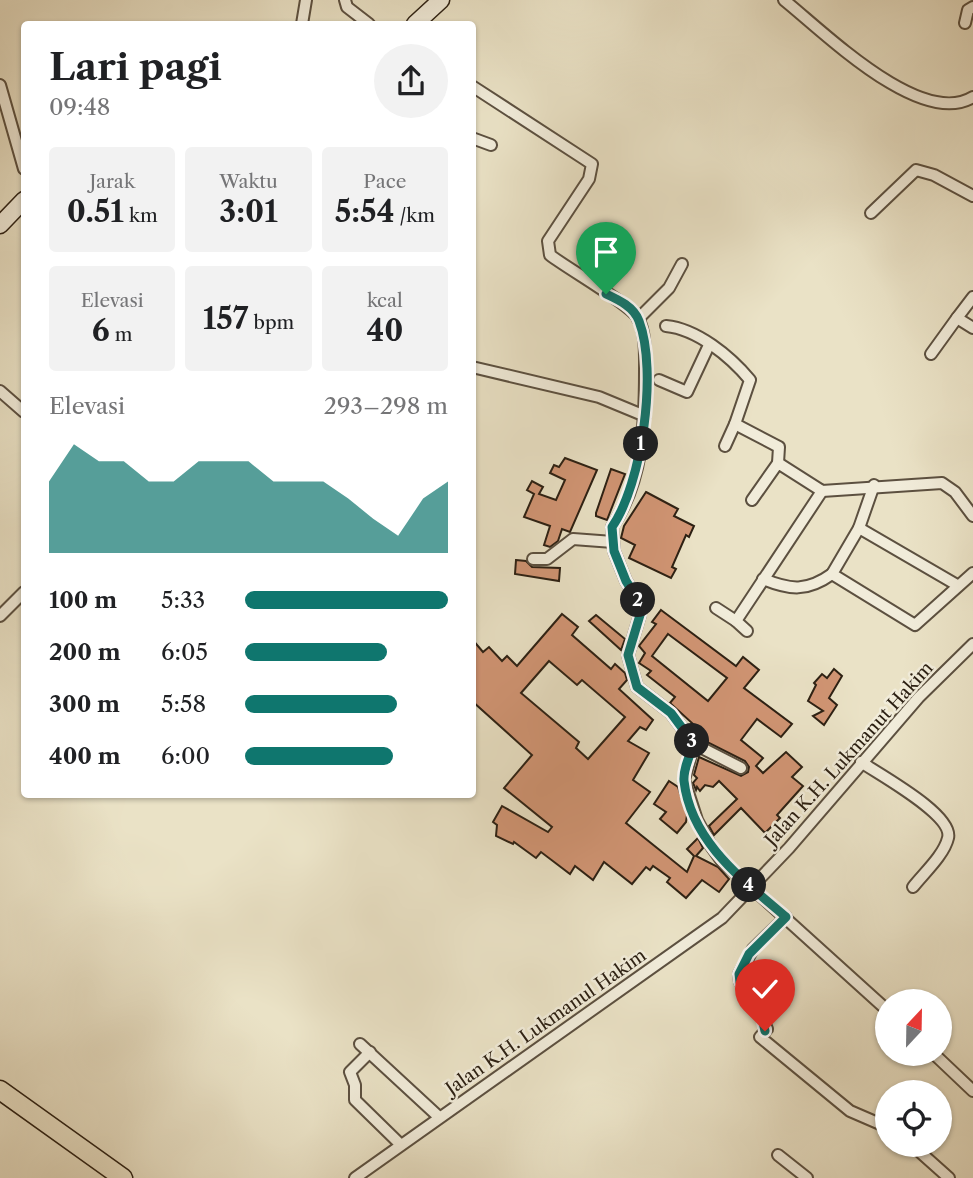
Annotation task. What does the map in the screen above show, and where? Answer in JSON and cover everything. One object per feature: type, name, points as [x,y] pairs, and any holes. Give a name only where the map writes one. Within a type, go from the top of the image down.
[{"type":"main road","points":[[0,1090],[123,1178]]},
{"type":"street","points":[[302,21],[306,0]]},
{"type":"street","points":[[345,0],[347,7],[365,21]]},
{"type":"street","points":[[418,21],[441,0]]},
{"type":"street","points":[[785,0],[908,94],[945,105],[961,105],[973,97]]},
{"type":"street","points":[[965,23],[968,10],[973,7]]},
{"type":"street","points":[[0,85],[21,158]]},
{"type":"street","points":[[476,89],[592,164],[589,179],[548,242],[550,255],[624,303],[640,324],[645,348],[645,416],[638,467],[622,512],[612,527],[613,542],[626,581],[640,603],[640,615],[628,655],[637,687],[671,713],[694,744],[741,768]]},
{"type":"street","points":[[476,139],[491,145]]},
{"type":"street","points":[[871,213],[916,170],[934,175],[973,196]]},
{"type":"street","points":[[0,225],[21,203]]},
{"type":"street","points":[[640,324],[669,288],[682,264]]},
{"type":"street","points":[[931,354],[973,297]]},
{"type":"street","points":[[957,318],[973,328]]},
{"type":"street","points":[[666,326],[690,331],[750,380],[725,446]]},
{"type":"street","points":[[659,380],[687,393],[709,345]]},
{"type":"street","points":[[476,368],[600,397],[645,416]]},
{"type":"street","points":[[0,391],[21,409]]},
{"type":"street","points":[[735,424],[779,447],[778,463],[752,500]]},
{"type":"street","points":[[778,463],[821,491],[874,485],[942,483],[971,509]]},
{"type":"street","points":[[763,579],[798,590],[820,582],[832,574],[859,528],[874,485]]},
{"type":"street","points":[[736,621],[821,491]]},
{"type":"street","points":[[859,528],[957,585]]},
{"type":"street","points":[[533,559],[547,559],[573,539],[613,542]]},
{"type":"street","points":[[832,574],[913,624],[973,573]]},
{"type":"street","points":[[0,617],[21,595]]},
{"type":"street","points":[[716,608],[747,631]]},
{"type":"street","name":"Jalan K.H. Lukmanut Hakim","points":[[752,887],[919,697],[973,644]]},
{"type":"street","points":[[694,744],[684,780],[697,820],[721,860],[875,999]]},
{"type":"street","points":[[861,762],[947,824],[950,831],[946,845],[913,887]]},
{"type":"street","name":"Jalan K.H. Lukmanul Hakim","points":[[355,1178],[439,1116],[584,1019],[722,918],[752,887]]},
{"type":"street","points":[[786,917],[749,954],[739,974],[740,982],[756,1003],[767,1028],[760,1037],[849,1111],[875,1122]]},
{"type":"street","points":[[360,1044],[439,1116]]},
{"type":"street","points":[[370,1052],[350,1072],[355,1086],[355,1100],[400,1144]]},
{"type":"street","points":[[947,1066],[973,1091]]},
{"type":"street","points":[[778,1155],[807,1178]]},
{"type":"street","points":[[926,1157],[949,1178]]},
{"type":"building","points":[[565,458],[597,470],[570,532],[562,529],[558,541],[550,547],[544,545],[550,526],[524,517],[534,494],[527,490],[532,481],[543,487],[539,494],[556,500],[565,480],[550,473],[554,465],[559,467]]},
{"type":"building","points":[[611,469],[625,474],[607,520],[596,516],[596,513]]},
{"type":"building","points":[[646,492],[678,509],[674,516],[694,526],[689,537],[686,535],[672,567],[676,569],[671,578],[629,558],[635,545],[621,538],[624,526]]},
{"type":"building","points":[[516,560],[526,561],[532,567],[560,568],[559,581],[515,574]]},
{"type":"building","points":[[661,610],[736,666],[743,657],[759,670],[744,688],[792,724],[781,737],[757,719],[741,740],[763,758],[756,766],[763,773],[786,752],[802,767],[792,777],[803,786],[777,815],[780,818],[765,833],[741,808],[714,835],[709,826],[737,799],[719,781],[713,787],[705,785],[700,791],[697,787],[696,790],[693,783],[697,778],[694,775],[699,757],[741,776],[748,772],[749,767],[745,761],[699,738],[703,733],[670,703],[675,697],[647,675],[651,671],[639,663],[645,653],[639,646],[656,624],[652,622]],"holes":[[[668,634],[727,678],[708,701],[652,656]]]},
{"type":"building","points":[[562,614],[578,627],[572,635],[611,669],[615,664],[625,673],[627,680],[619,689],[653,720],[646,730],[640,727],[628,741],[649,753],[633,780],[650,792],[626,823],[687,872],[694,856],[687,849],[698,838],[703,848],[696,856],[718,867],[729,879],[719,892],[702,880],[686,898],[667,882],[670,878],[653,866],[650,870],[646,867],[632,884],[604,862],[593,880],[575,866],[570,874],[541,852],[536,858],[514,842],[513,844],[496,836],[497,825],[493,822],[502,806],[548,832],[552,827],[504,788],[532,755],[476,705],[476,644],[483,652],[489,647],[502,661],[507,656],[517,666]],"holes":[[[549,661],[577,685],[582,680],[625,717],[588,759],[576,748],[579,742],[521,693]]]},
{"type":"building","points":[[596,615],[625,639],[621,650],[589,621]]},
{"type":"building","points":[[834,669],[842,676],[829,698],[837,705],[824,725],[813,716],[823,711],[808,701],[816,685],[814,683],[822,674],[827,678]]},
{"type":"building","points":[[669,781],[678,787],[687,815],[686,822],[677,833],[660,819],[666,812],[654,804]]},
{"type":"route","points":[[606,294],[624,303],[638,319],[645,348],[645,420],[638,467],[622,512],[612,527],[614,551],[626,581],[640,603],[640,615],[628,655],[631,670],[637,687],[671,713],[694,744],[687,761],[684,780],[697,820],[711,846],[721,860],[786,917],[749,954],[738,978],[756,1003],[767,1028],[765,1031]]}]
